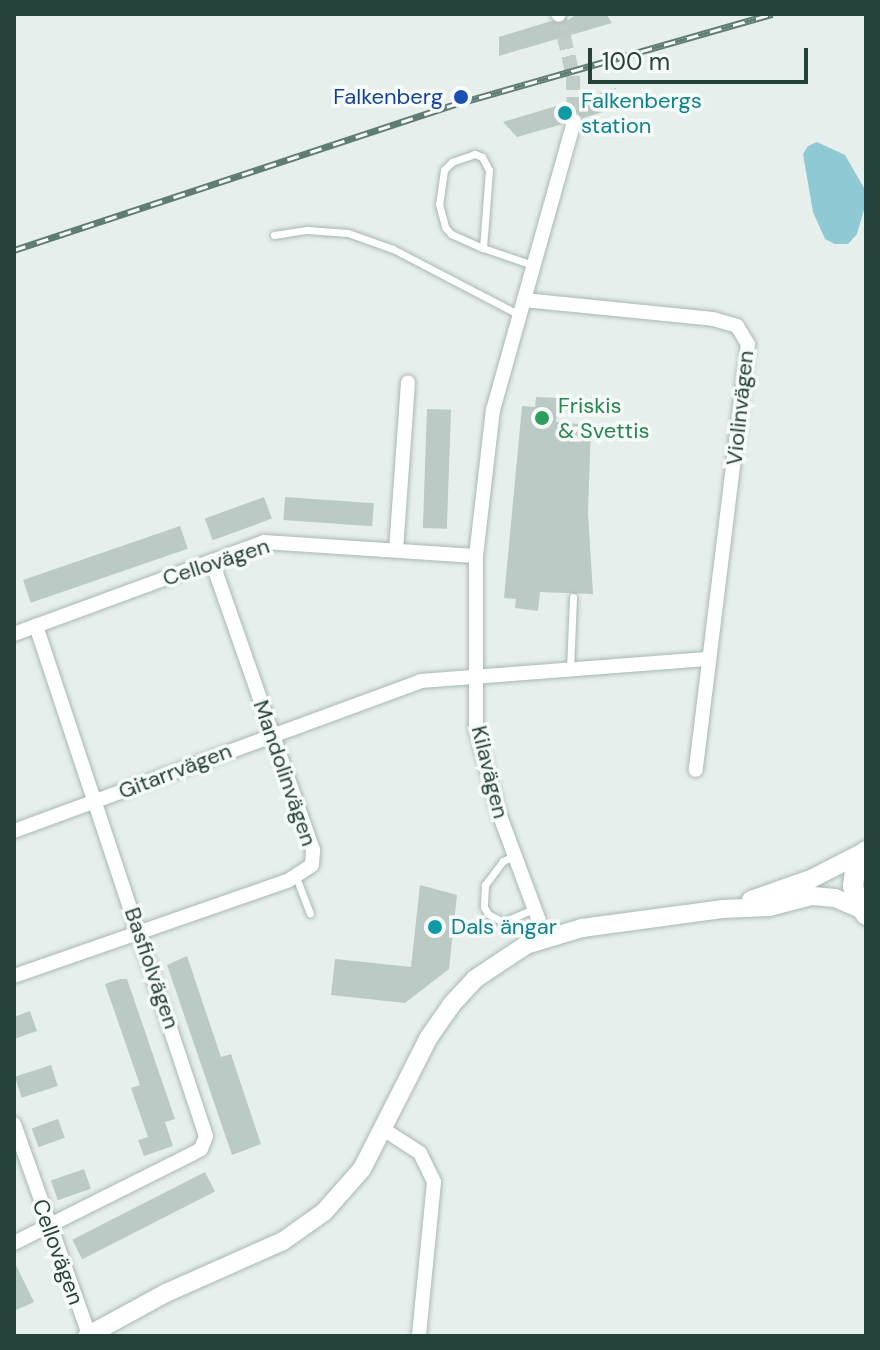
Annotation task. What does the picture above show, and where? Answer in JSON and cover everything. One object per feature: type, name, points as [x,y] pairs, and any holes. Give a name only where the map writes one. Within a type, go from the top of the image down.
[{"type":"main road","points":[[863,912],[854,878],[866,851]]},
{"type":"street","name":"Kilavägen","points":[[545,937],[514,856],[476,729],[476,556],[493,410],[574,121]]},
{"type":"street","name":"Violinvägen","points":[[522,308],[713,319],[730,322],[744,335],[749,355],[696,770]]},
{"type":"street","points":[[396,550],[408,382]]},
{"type":"street","name":"Cellovägen","points":[[14,634],[264,542],[476,556]]},
{"type":"street","name":"Mandolinvägen","points":[[14,976],[296,877],[312,865],[313,850],[212,561]]},
{"type":"street","name":"Basfiolvägen","points":[[36,626],[205,1125],[204,1143],[192,1154],[49,1227]]},
{"type":"street","points":[[475,675],[709,659]]},
{"type":"street","name":"Gitarrvägen","points":[[14,831],[421,681],[475,675]]},
{"type":"street","points":[[722,909],[794,886],[866,851]]},
{"type":"street","points":[[88,1335],[166,1293],[283,1241],[311,1223],[354,1179],[429,1037],[451,1005],[499,961],[545,937],[582,928],[722,909],[769,907],[812,896],[835,898],[863,912]]},
{"type":"street","name":"Cellovägen","points":[[14,1124],[88,1335]]},
{"type":"street","points":[[383,1129],[420,1153],[434,1182],[419,1336]]},
{"type":"street","points":[[14,1243],[49,1227]]},
{"type":"lane","points":[[483,248],[489,170],[482,157],[475,154],[452,162],[444,170],[440,182],[440,217],[451,234],[483,248],[533,265]]},
{"type":"lane","points":[[274,235],[307,230],[348,233],[393,249],[522,308]]},
{"type":"lane","points":[[570,669],[573,597]]},
{"type":"lane","points":[[514,856],[503,861],[485,885],[484,907],[488,914],[503,922],[534,909]]},
{"type":"lane","points":[[296,877],[310,913]]},
{"type":"water","points":[[817,142],[845,155],[864,188],[865,206],[857,234],[848,244],[835,244],[825,239],[813,212],[803,154],[808,146]]},
{"type":"building","name":"Falkenbergs station","points":[[577,14],[606,14],[612,23],[499,56],[499,37],[551,21],[562,24]]},
{"type":"building","name":"Falkenbergs station","points":[[616,88],[613,109],[583,118],[577,112],[571,112],[563,124],[517,137],[503,122]]},
{"type":"building","points":[[536,397],[559,398],[556,422],[591,425],[588,513],[593,594],[540,592],[538,611],[515,608],[516,599],[504,598],[522,406],[535,407]]},
{"type":"building","points":[[427,409],[451,410],[447,529],[423,528]]},
{"type":"building","points":[[264,497],[272,519],[213,540],[205,519]]},
{"type":"building","points":[[285,497],[374,503],[372,526],[283,520]]},
{"type":"building","points":[[180,526],[188,549],[31,603],[23,580]]},
{"type":"building","name":"Dals ängar","points":[[420,885],[457,895],[449,969],[405,1003],[331,995],[335,959],[411,967]]},
{"type":"building","points":[[187,956],[221,1057],[231,1054],[261,1144],[232,1155],[167,965]]},
{"type":"building","points":[[127,979],[175,1119],[165,1122],[173,1146],[144,1156],[138,1140],[148,1137],[131,1088],[140,1085],[105,984]]},
{"type":"building","points":[[30,1011],[37,1031],[14,1039],[14,1017]]},
{"type":"building","points":[[51,1065],[58,1086],[22,1098],[15,1077]]},
{"type":"building","points":[[58,1119],[65,1138],[39,1147],[32,1129]]},
{"type":"building","points":[[84,1169],[91,1189],[58,1200],[51,1180]]},
{"type":"building","points":[[205,1172],[215,1192],[82,1259],[72,1240]]},
{"type":"building","points":[[14,1261],[34,1302],[14,1311]]},
{"type":"tunnel","points":[[559,15],[573,76],[574,121]]},
{"type":"railway","points":[[14,250],[456,104],[772,14]]},
{"type":"place","name":"Falkenberg","points":[[461,97]]},
{"type":"place","name":"Falkenbergs station","points":[[565,113]]},
{"type":"place","name":"Friskis & Svettis","points":[[542,418]]},
{"type":"place","name":"Dals ängar","points":[[435,927]]}]
